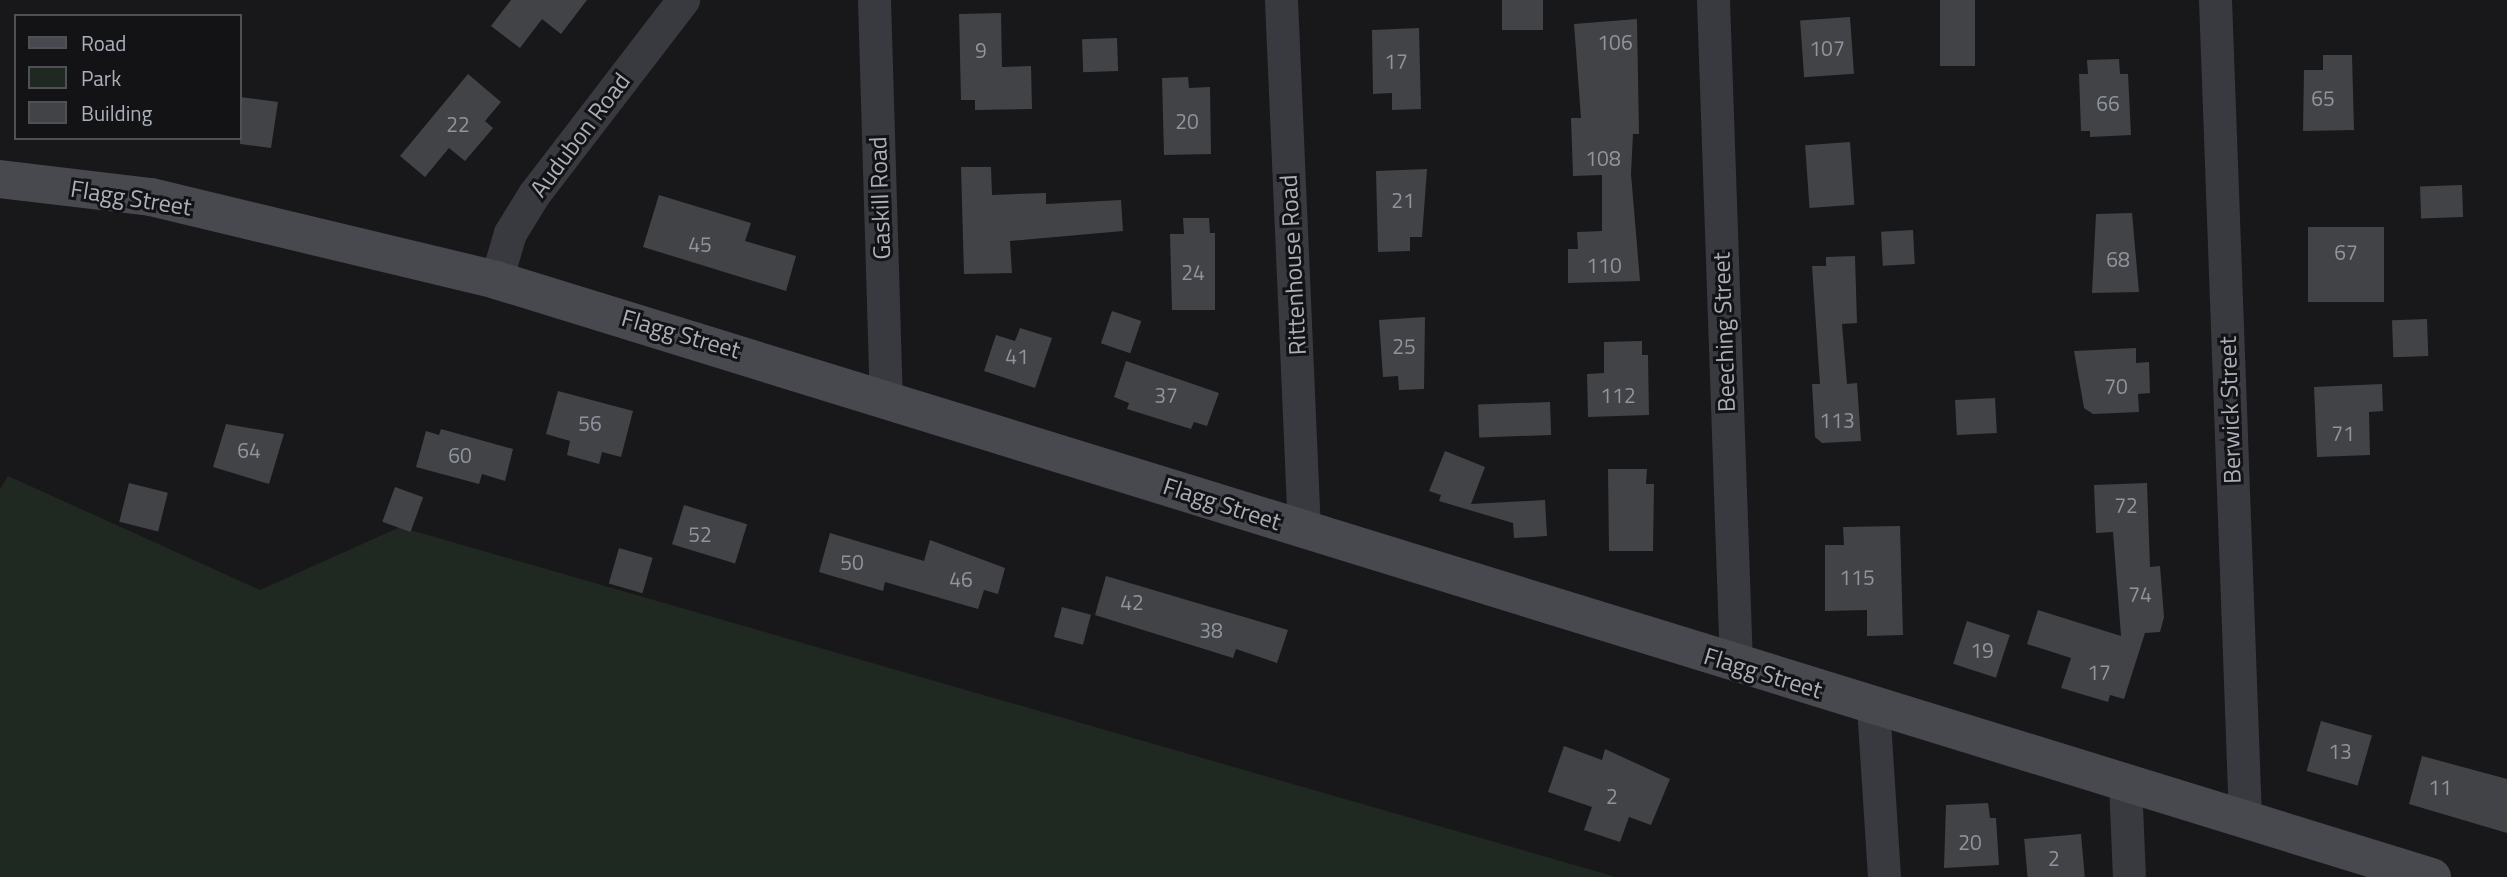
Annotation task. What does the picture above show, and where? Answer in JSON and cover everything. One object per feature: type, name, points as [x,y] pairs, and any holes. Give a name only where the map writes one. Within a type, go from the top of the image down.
[{"type":"street","name":"Audubon Road","points":[[496,280],[510,233],[534,194],[683,0]]},
{"type":"street","name":"Gaskill Road","points":[[874,0],[886,395]]},
{"type":"street","name":"Rittenhouse Road","points":[[1281,0],[1304,530]]},
{"type":"street","name":"Beeching Street","points":[[1713,0],[1736,665]]},
{"type":"street","name":"Berwick Street","points":[[2215,0],[2245,820]]},
{"type":"street","name":"Flagg Street","points":[[0,179],[151,197],[496,280],[886,395],[1304,530],[1736,665],[2432,877]]},
{"type":"street","points":[[1873,706],[1884,877]]},
{"type":"street","points":[[2125,783],[2129,877]]},
{"type":"green space","points":[[8,476],[260,590],[400,527],[1616,877],[0,877],[0,489]]},
{"type":"building","points":[[511,0],[587,0],[561,34],[542,19],[520,48],[491,26]]},
{"type":"building","points":[[1502,0],[1543,0],[1543,30],[1502,30]]},
{"type":"building","points":[[1940,0],[1975,0],[1975,66],[1940,66]]},
{"type":"building","points":[[1001,13],[1002,67],[1031,66],[1032,109],[975,110],[975,100],[961,100],[959,14]]},
{"type":"building","points":[[1850,17],[1854,74],[1804,77],[1800,20]]},
{"type":"building","points":[[1637,19],[1639,134],[1633,134],[1631,174],[1640,281],[1568,283],[1568,249],[1578,249],[1577,232],[1602,231],[1602,175],[1573,176],[1571,118],[1581,118],[1574,24]]},
{"type":"building","points":[[1419,28],[1421,109],[1392,110],[1392,93],[1373,94],[1372,30]]},
{"type":"building","points":[[1117,38],[1118,71],[1083,72],[1082,39]]},
{"type":"building","points":[[2323,55],[2352,55],[2354,130],[2303,131],[2304,70],[2323,70]]},
{"type":"building","points":[[2119,59],[2120,74],[2128,74],[2131,135],[2090,137],[2090,131],[2081,131],[2079,74],[2088,74],[2087,60]]},
{"type":"building","points":[[468,74],[501,102],[485,121],[493,128],[465,161],[449,148],[425,177],[400,156]]},
{"type":"building","points":[[1188,77],[1189,88],[1210,87],[1211,154],[1164,155],[1162,78]]},
{"type":"building","points":[[242,97],[278,102],[271,148],[240,144]]},
{"type":"building","points":[[1850,142],[1854,205],[1810,208],[1805,145]]},
{"type":"building","points":[[961,167],[991,167],[992,195],[1046,193],[1046,204],[1121,200],[1123,231],[1010,241],[1012,273],[964,274]]},
{"type":"building","points":[[1427,169],[1422,237],[1410,237],[1410,251],[1378,252],[1376,171]]},
{"type":"building","points":[[2462,185],[2463,217],[2421,218],[2420,186]]},
{"type":"building","points":[[659,195],[751,223],[745,241],[796,256],[786,291],[643,247]]},
{"type":"building","points":[[2132,213],[2139,292],[2092,293],[2096,214]]},
{"type":"building","points":[[1183,218],[1209,218],[1210,233],[1215,233],[1215,310],[1172,310],[1170,234],[1184,234]]},
{"type":"building","points":[[2308,227],[2384,227],[2384,302],[2308,302]]},
{"type":"building","points":[[1913,230],[1915,264],[1883,266],[1881,232]]},
{"type":"building","points":[[1855,256],[1857,323],[1842,324],[1847,384],[1857,383],[1861,441],[1822,443],[1815,437],[1812,384],[1820,384],[1812,266],[1826,266],[1826,257]]},
{"type":"building","points":[[1112,311],[1141,321],[1130,353],[1101,343]]},
{"type":"building","points":[[1425,317],[1424,389],[1399,390],[1398,376],[1383,377],[1379,320]]},
{"type":"building","points":[[2427,319],[2428,356],[2393,357],[2392,320]]},
{"type":"building","points":[[1020,328],[1052,338],[1035,388],[984,371],[996,335],[1015,341]]},
{"type":"building","points":[[1642,341],[1642,355],[1648,355],[1649,415],[1588,417],[1587,374],[1604,373],[1604,342]]},
{"type":"building","points":[[2136,348],[2136,363],[2149,362],[2150,393],[2138,394],[2139,412],[2093,414],[2084,408],[2074,351]]},
{"type":"building","points":[[1126,361],[1219,393],[1207,426],[1194,422],[1191,429],[1127,409],[1129,403],[1114,397]]},
{"type":"building","points":[[2382,384],[2383,411],[2369,412],[2370,455],[2317,457],[2314,387]]},
{"type":"building","points":[[558,391],[633,411],[621,457],[602,452],[599,464],[567,455],[570,441],[546,434]]},
{"type":"building","points":[[1995,398],[1997,433],[1957,435],[1955,400]]},
{"type":"building","points":[[1550,402],[1551,435],[1479,437],[1478,405]]},
{"type":"building","points":[[226,424],[284,434],[269,484],[213,467]]},
{"type":"building","points":[[441,429],[513,449],[505,481],[482,474],[479,484],[416,467],[426,431],[439,435]]},
{"type":"building","points":[[1445,451],[1485,467],[1471,504],[1545,500],[1547,536],[1514,538],[1513,523],[1439,501],[1441,495],[1429,491]]},
{"type":"building","points":[[1608,469],[1647,469],[1646,484],[1654,484],[1653,551],[1609,551]]},
{"type":"building","points":[[129,483],[168,493],[158,531],[119,522]]},
{"type":"building","points":[[2147,483],[2150,567],[2160,566],[2164,617],[2160,632],[2145,633],[2124,699],[2110,695],[2108,702],[2061,688],[2071,658],[2027,644],[2038,610],[2121,636],[2113,532],[2096,533],[2094,485]]},
{"type":"building","points":[[395,487],[423,497],[411,532],[382,522]]},
{"type":"building","points":[[684,505],[747,524],[735,564],[672,544]]},
{"type":"building","points":[[1900,526],[1903,635],[1867,636],[1867,610],[1825,611],[1825,545],[1844,545],[1843,527]]},
{"type":"building","points":[[830,533],[924,561],[930,540],[1005,568],[998,594],[984,590],[978,609],[885,582],[883,591],[819,572]]},
{"type":"building","points":[[619,548],[653,558],[642,593],[609,584]]},
{"type":"building","points":[[1106,576],[1288,630],[1277,663],[1236,649],[1233,658],[1095,615]]},
{"type":"building","points":[[1062,607],[1091,615],[1083,645],[1054,637]]},
{"type":"building","points":[[1967,621],[2010,635],[1996,678],[1953,664]]},
{"type":"building","points":[[2321,721],[2372,736],[2358,786],[2307,771]]},
{"type":"building","points":[[1564,746],[1602,760],[1605,749],[1670,779],[1651,825],[1629,817],[1620,842],[1584,830],[1592,807],[1548,792]]},
{"type":"building","points":[[2422,756],[2507,779],[2507,833],[2409,804]]},
{"type":"building","points":[[1988,803],[1990,818],[1996,818],[1999,865],[1944,868],[1946,805]]},
{"type":"building","points":[[2081,834],[2085,877],[2028,877],[2024,839]]}]
